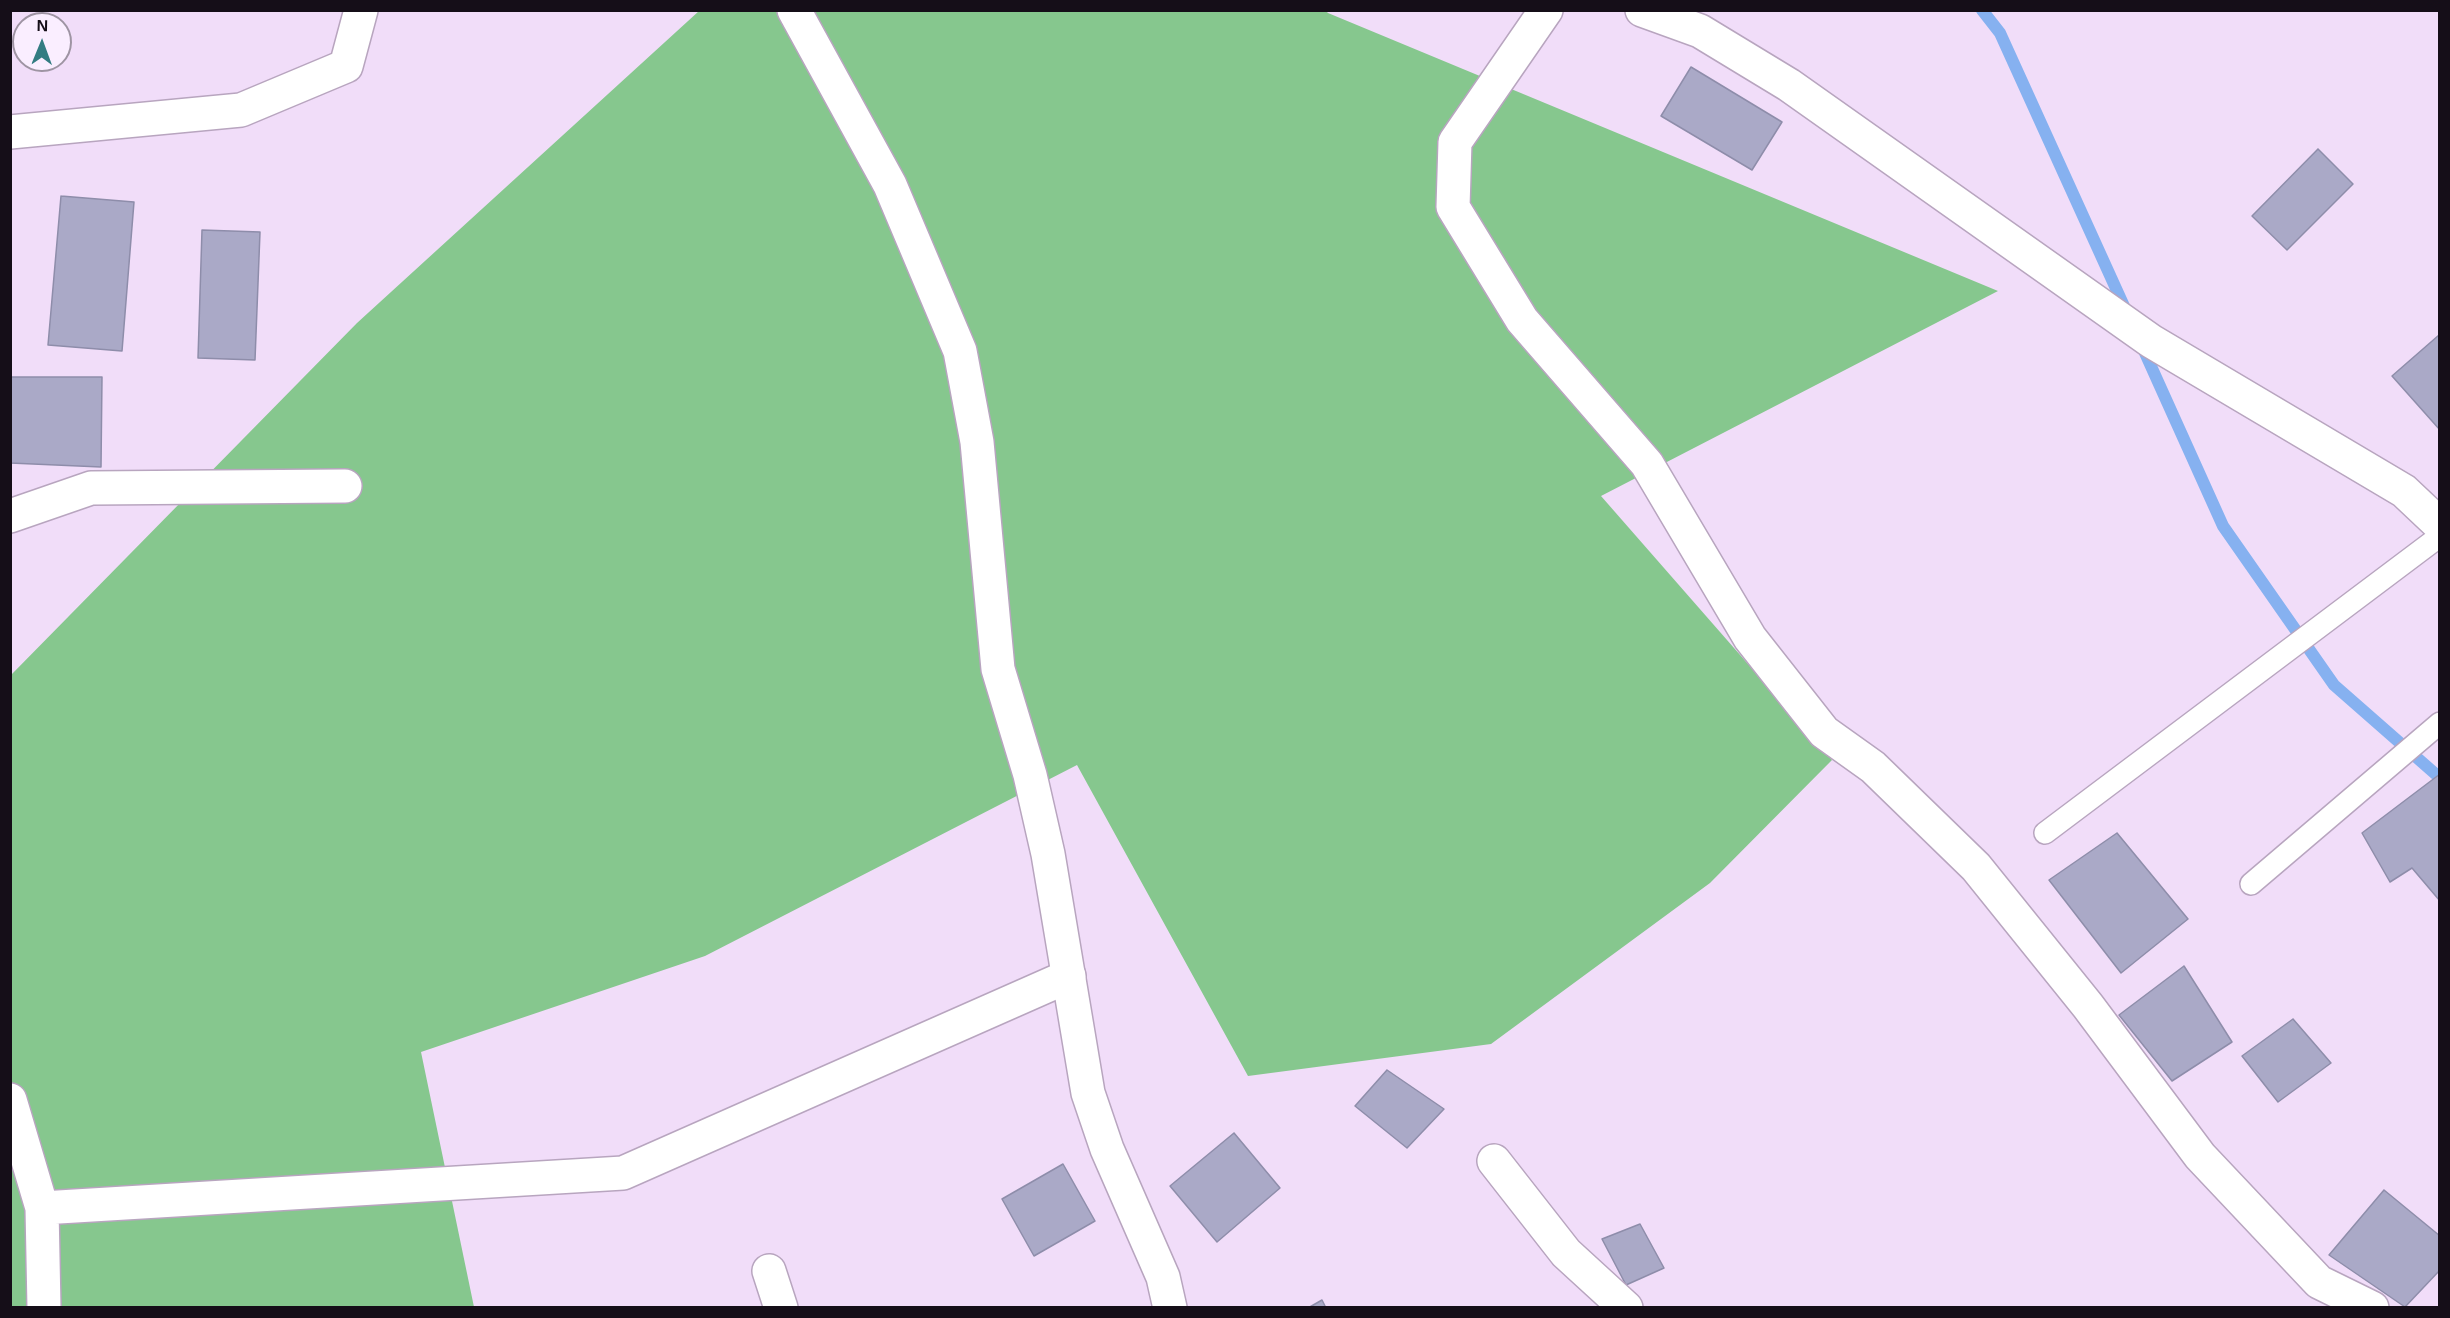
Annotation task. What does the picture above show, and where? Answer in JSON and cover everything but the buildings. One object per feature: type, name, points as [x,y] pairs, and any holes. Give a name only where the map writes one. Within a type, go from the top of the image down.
[{"type":"street","points":[[10,132],[241,110],[346,66],[360,10]]},
{"type":"street","points":[[794,10],[890,185],[960,351],[977,442],[998,669],[1030,775],[1048,854],[1088,1093],[1107,1149],[1163,1277],[1170,1308]]},
{"type":"street","points":[[1546,10],[1455,142],[1453,207],[1522,320],[1647,464],[1750,638],[1824,732],[1873,767],[1976,867],[2088,1006],[2200,1156],[2319,1282],[2372,1308]]},
{"type":"street","points":[[1642,10],[1700,30],[1789,85],[2151,341],[2404,491],[2439,525]]},
{"type":"street","points":[[10,516],[91,488],[345,486]]},
{"type":"street","points":[[42,1208],[623,1173],[1069,976]]},
{"type":"street","points":[[10,1100],[42,1208],[44,1308]]},
{"type":"street","points":[[1494,1161],[1566,1253],[1626,1308]]},
{"type":"street","points":[[769,1271],[781,1308]]},
{"type":"lane","points":[[2045,833],[2439,536]]},
{"type":"lane","points":[[2251,884],[2439,723]]},
{"type":"green space","points":[[699,11],[1326,11],[1998,291],[1601,496],[1832,760],[1710,883],[1491,1044],[1248,1076],[1077,765],[705,956],[421,1052],[474,1307],[11,1308],[11,675],[357,323]]},
{"type":"waterway","points":[[1982,10],[2000,33],[2128,315]]},
{"type":"waterway","points":[[2141,344],[2223,526],[2334,685],[2440,778]]}]
